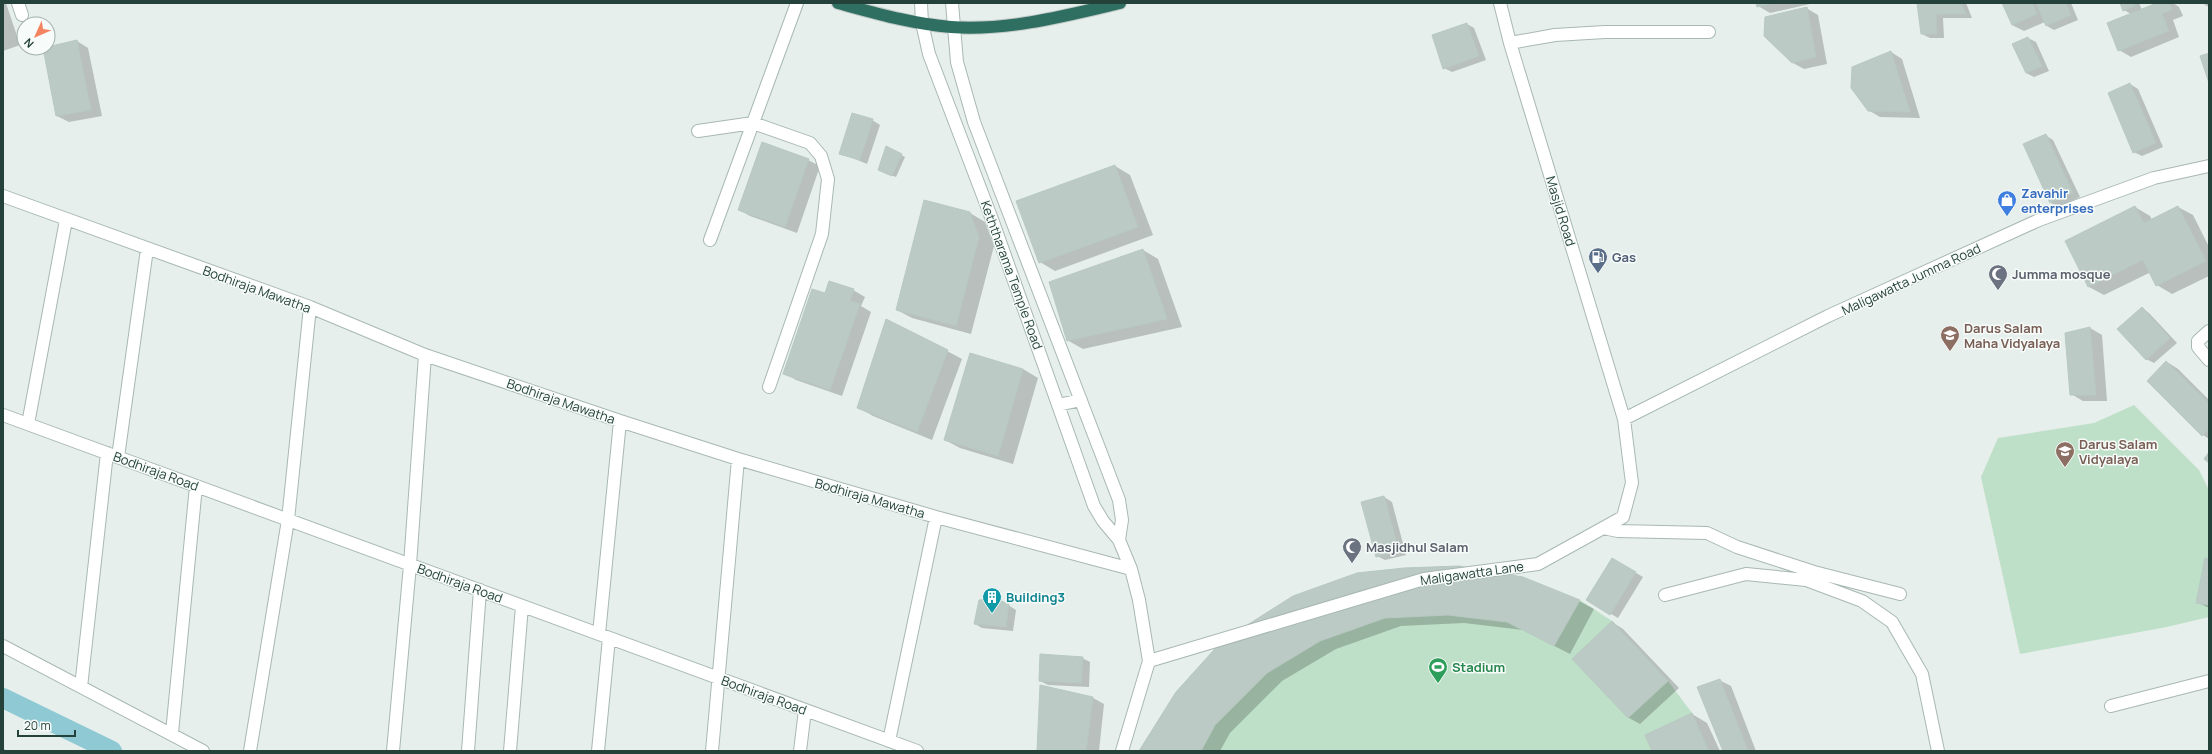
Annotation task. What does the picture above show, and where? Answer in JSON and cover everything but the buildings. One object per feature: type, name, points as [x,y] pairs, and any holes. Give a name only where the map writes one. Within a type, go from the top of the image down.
[{"type":"highway","points":[[838,3],[922,23],[953,27],[1022,24],[1120,3]]},
{"type":"street","points":[[710,240],[797,3]]},
{"type":"street","name":"Keththarama Temple Road","points":[[921,3],[922,23],[929,54],[993,222],[1094,506],[1103,521],[1119,540],[1131,569],[1139,600],[1149,661],[1122,751]]},
{"type":"street","name":"Keththarama Temple Road","points":[[952,3],[957,62],[963,90],[1008,215],[1119,500],[1122,520],[1119,540]]},
{"type":"street","name":"Masjid Road","points":[[1500,3],[1510,43],[1624,419]]},
{"type":"street","points":[[1510,43],[1570,34],[1605,32],[1709,32]]},
{"type":"street","points":[[698,131],[753,123],[810,143],[821,156],[828,179],[822,234],[769,387]]},
{"type":"street","name":"Maligawatta Jumma Road","points":[[1624,419],[1828,316],[2039,220],[2154,178],[2209,166]]},
{"type":"street","name":"Bodhiraja Mawatha","points":[[3,196],[148,250],[310,307],[425,355],[620,421],[738,459],[936,517],[1131,569]]},
{"type":"street","points":[[993,222],[1008,215]]},
{"type":"street","points":[[28,424],[66,220]]},
{"type":"street","points":[[81,687],[113,455],[148,250]]},
{"type":"street","points":[[250,751],[288,520],[310,307]]},
{"type":"street","points":[[2209,331],[2198,341],[2198,347],[2209,360]]},
{"type":"street","points":[[393,751],[410,565],[425,355]]},
{"type":"street","points":[[1058,404],[1081,400]]},
{"type":"street","name":"Bodhiraja Road","points":[[3,415],[917,751]]},
{"type":"street","name":"Maligawatta Lane","points":[[1149,661],[1424,578],[1538,564],[1623,517],[1632,483],[1624,419]]},
{"type":"street","points":[[598,751],[604,636],[620,421]]},
{"type":"street","points":[[712,751],[720,678],[738,459]]},
{"type":"street","points":[[172,733],[196,486]]},
{"type":"street","points":[[889,741],[936,517]]},
{"type":"street","points":[[1603,528],[1618,531],[1707,533],[1737,547],[1807,570],[1900,594]]},
{"type":"street","points":[[1665,595],[1746,574],[1806,580],[1862,601],[1892,622],[1922,674],[1938,751]]},
{"type":"street","points":[[468,751],[480,590]]},
{"type":"street","points":[[510,751],[522,606]]},
{"type":"street","points":[[3,646],[172,733],[203,751]]},
{"type":"street","points":[[2111,706],[2209,681]]},
{"type":"street","points":[[800,751],[805,710]]},
{"type":"green space","points":[[2134,405],[2199,470],[2209,490],[2209,617],[2167,627],[2020,654],[1981,477],[1998,438],[2094,423]]},
{"type":"green space","points":[[1459,566],[1580,600],[1612,621],[1668,681],[1692,713],[1709,751],[1139,751],[1176,692],[1222,641],[1357,573],[1404,568]]},
{"type":"waterway","points":[[3,698],[112,751]]},
{"type":"place","name":"Zavahir enterprises","points":[[2007,217]]},
{"type":"place","name":"Gas","points":[[1598,274]]},
{"type":"place","name":"Jumma mosque","points":[[1998,291]]},
{"type":"place","name":"Darus Salam Maha Vidyalaya","points":[[1950,352]]},
{"type":"place","name":"Darus Salam Vidyalaya","points":[[2065,468]]},
{"type":"place","name":"Masjidhul Salam","points":[[1352,564]]},
{"type":"place","name":"Building3","points":[[992,614]]},
{"type":"place","name":"Stadium","points":[[1438,684]]}]
